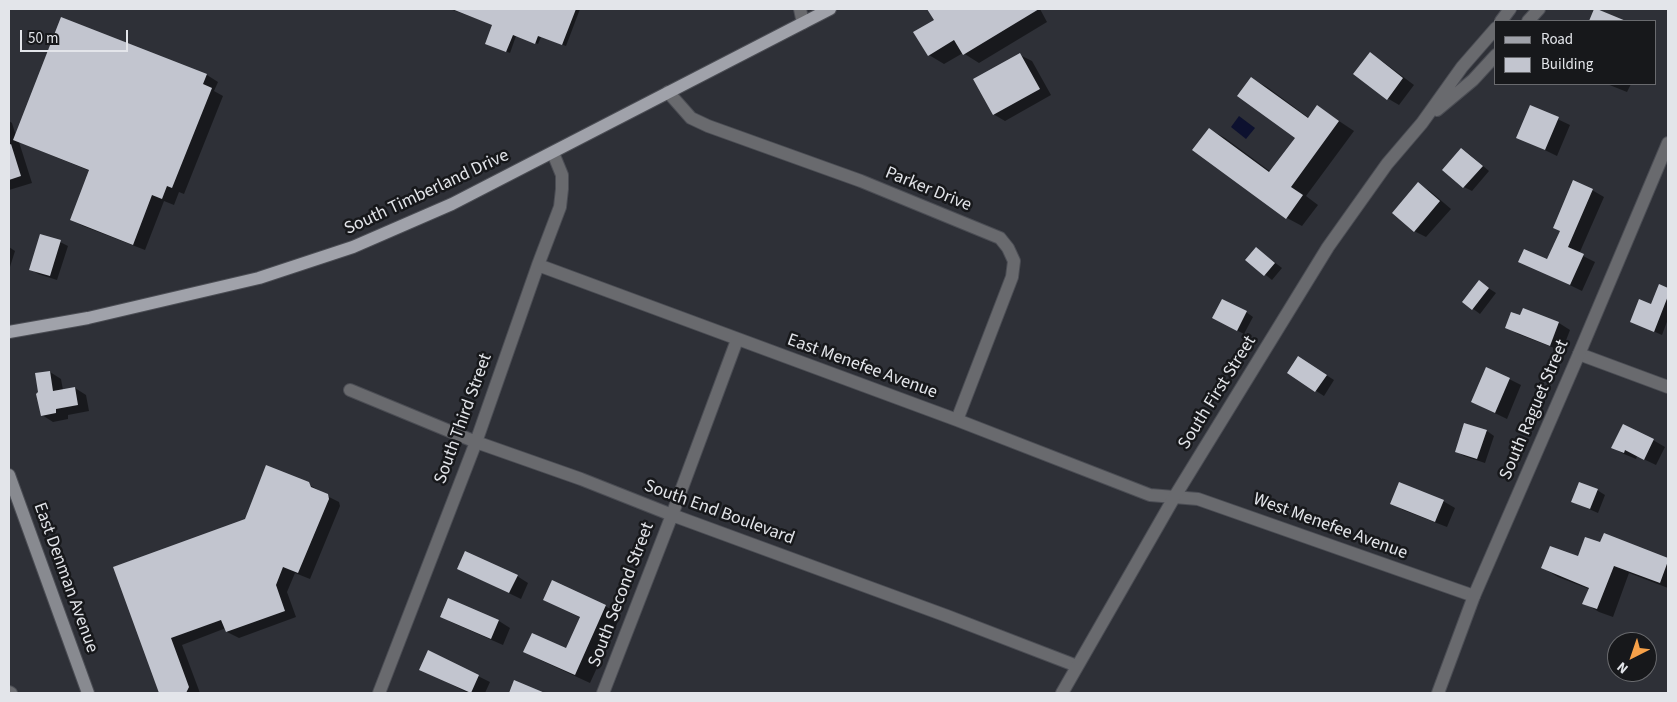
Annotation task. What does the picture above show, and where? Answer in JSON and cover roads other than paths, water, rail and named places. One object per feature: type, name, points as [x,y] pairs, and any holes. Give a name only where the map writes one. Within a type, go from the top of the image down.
[{"type":"main road","name":"South Timberland Drive","points":[[9,332],[88,318],[273,274],[353,247],[452,204],[830,9]]},
{"type":"main road","name":"East Denman Avenue","points":[[9,475],[88,693]]},
{"type":"street","points":[[800,9],[803,23]]},
{"type":"street","points":[[1502,20],[1510,9]]},
{"type":"street","points":[[1529,20],[1539,9]]},
{"type":"street","name":"South First Street","points":[[1062,693],[1175,496],[1328,247],[1387,164],[1422,123],[1462,67],[1494,30]]},
{"type":"street","name":"South First Street","points":[[1422,123],[1473,80],[1494,57]]},
{"type":"street","name":"Parker Drive","points":[[668,92],[691,118],[708,126],[861,181],[1000,238],[1008,248],[1014,261],[1012,277],[957,420]]},
{"type":"street","name":"South Raguet Street","points":[[1438,693],[1474,596],[1668,143]]},
{"type":"street","name":"South Third Street","points":[[379,693],[476,442],[560,207],[562,175],[553,153]]},
{"type":"street","name":"East Menefee Avenue","points":[[538,265],[957,420],[1150,495],[1175,496]]},
{"type":"street","name":"South Second Street","points":[[603,693],[737,340]]},
{"type":"street","points":[[1579,354],[1668,387]]},
{"type":"street","name":"South End Boulevard","points":[[350,390],[476,442],[581,479],[672,515],[1077,666]]},
{"type":"street","name":"West Menefee Avenue","points":[[1175,496],[1198,499],[1474,596]]},
{"type":"water","points":[[1239,116],[1255,128],[1246,139],[1231,127]]}]
